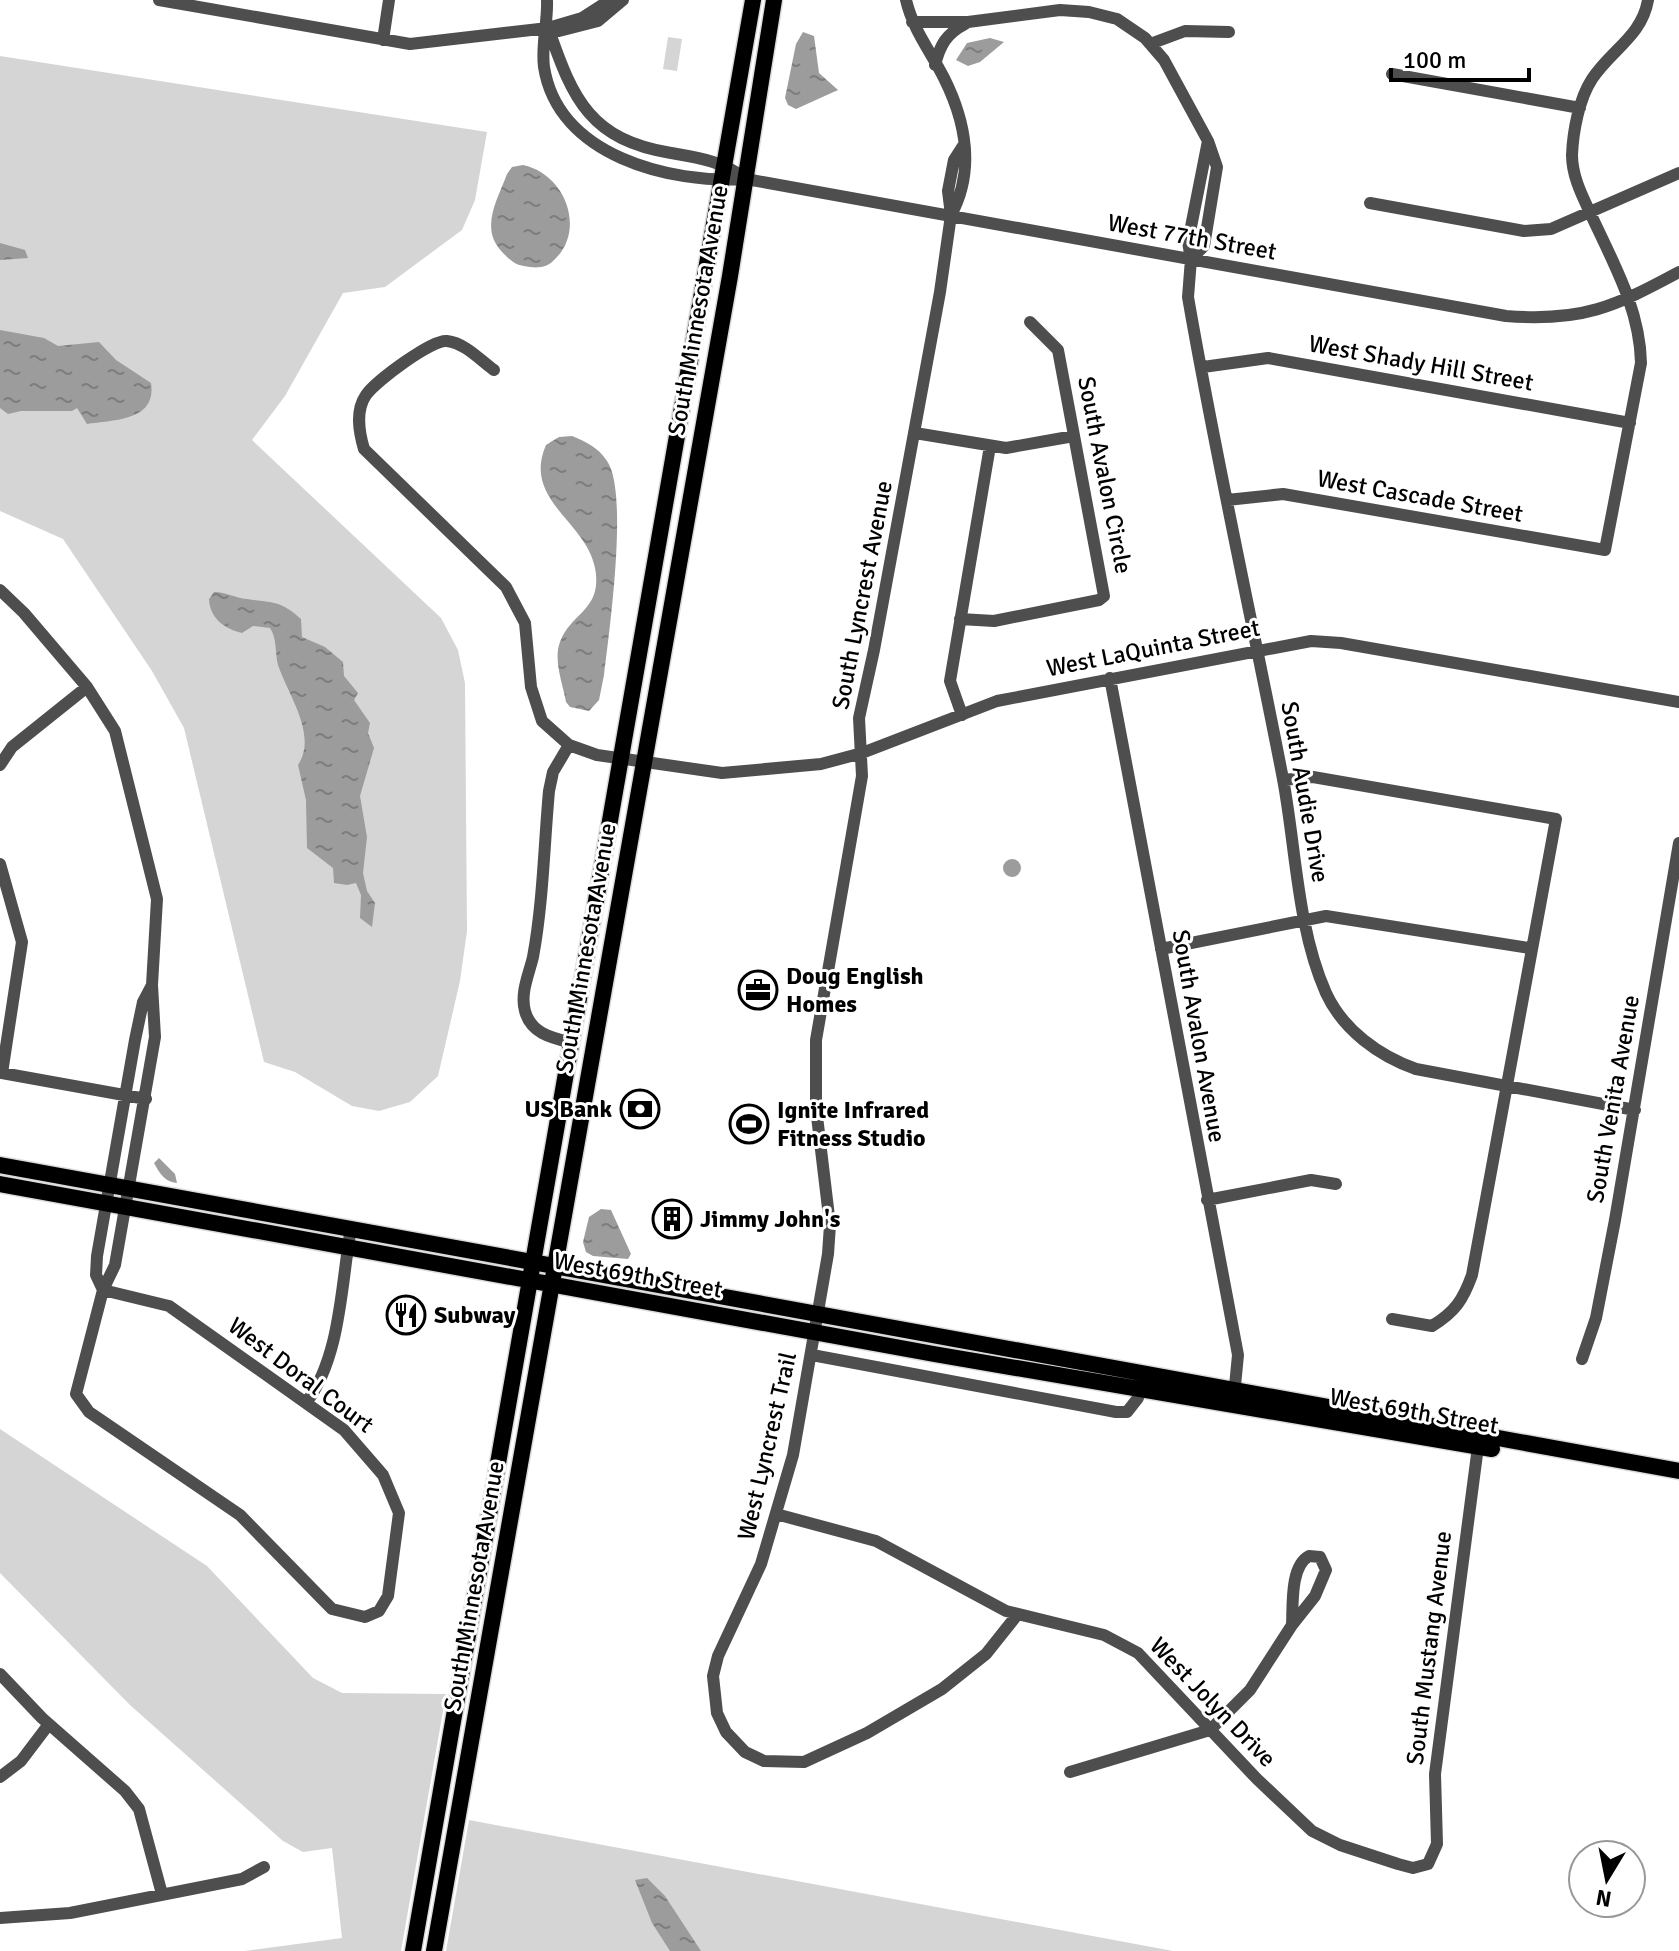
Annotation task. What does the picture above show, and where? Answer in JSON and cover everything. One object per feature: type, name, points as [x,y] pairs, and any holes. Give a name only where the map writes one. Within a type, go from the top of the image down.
[{"type":"main road","name":"South Minnesota Avenue","points":[[413,1951],[753,0]]},
{"type":"main road","name":"South Minnesota Avenue","points":[[434,1951],[746,179],[774,0]]},
{"type":"main road","name":"West 69th Street","points":[[0,1165],[533,1261],[553,1274],[817,1324],[1479,1441],[1679,1471]]},
{"type":"main road","name":"West 69th Street","points":[[0,1184],[530,1280],[553,1274]]},
{"type":"main road","name":"West 69th Street","points":[[1479,1441],[1679,1483]]},
{"type":"street","points":[[159,0],[421,44],[548,28],[584,27],[609,14],[623,0]]},
{"type":"street","points":[[383,40],[389,0]]},
{"type":"street","name":"West 77th Street","points":[[547,0],[548,28],[543,56],[547,81],[559,105],[581,134],[608,153],[636,165],[725,172]]},
{"type":"street","points":[[548,28],[593,13],[610,0]]},
{"type":"street","name":"South Lyncrest Avenue","points":[[817,1324],[830,1225],[816,1108],[816,1040],[851,847],[862,753],[859,718],[862,692],[874,650],[915,433],[951,215],[962,194],[968,163],[958,111],[912,22],[906,0]]},
{"type":"street","points":[[1630,423],[1641,363],[1640,341],[1629,298],[1576,181],[1572,157],[1580,108],[1591,80],[1636,32],[1648,0]]},
{"type":"street","points":[[912,22],[968,22],[1067,5],[1117,19],[1150,44],[1185,31],[1229,32]]},
{"type":"street","points":[[935,65],[941,44],[951,31],[968,22]]},
{"type":"street","name":"West 77th Street","points":[[548,28],[573,93],[601,127],[645,148],[746,179],[1506,316],[1559,318],[1586,315],[1629,298],[1679,272]]},
{"type":"street","name":"South Audie Drive","points":[[1150,44],[1164,60],[1208,141],[1188,242],[1191,259],[1188,297],[1283,780],[1306,920],[1327,995],[1363,1039],[1388,1059],[1416,1069],[1635,1110]]},
{"type":"street","points":[[1392,74],[1580,108]]},
{"type":"street","points":[[1370,203],[1524,231],[1551,229],[1679,173]]},
{"type":"street","name":"South Avalon Circle","points":[[960,619],[994,621],[1099,600],[1104,596],[1058,350],[1030,322]]},
{"type":"street","points":[[494,370],[462,345],[445,340],[430,344],[366,395],[359,430],[364,449],[506,587],[525,623],[531,687],[542,721],[569,745],[553,772],[549,791],[533,956],[524,998],[525,1013],[534,1028],[549,1037],[573,1043]]},
{"type":"street","name":"West Shady Hill Street","points":[[1203,367],[1268,358],[1630,423]]},
{"type":"street","name":"West Cascade Street","points":[[1227,500],[1283,494],[1605,550],[1630,423]]},
{"type":"street","points":[[915,433],[1006,448],[1074,436]]},
{"type":"street","points":[[962,715],[950,681],[990,446]]},
{"type":"street","points":[[0,590],[24,613],[87,687],[115,731],[157,899],[152,985],[155,1037],[131,1188],[115,1265],[103,1290]]},
{"type":"street","name":"West LaQuinta Street","points":[[569,745],[643,763],[722,773],[773,771],[862,753],[997,701],[1256,649],[1311,641],[1341,643],[1679,702]]},
{"type":"street","name":"South Avalon Avenue","points":[[1110,678],[1238,1355],[1234,1397]]},
{"type":"street","points":[[0,765],[12,747],[87,687]]},
{"type":"street","points":[[1283,780],[1313,777],[1556,819],[1529,948],[1472,1275],[1464,1298],[1451,1314],[1432,1326],[1392,1319]]},
{"type":"street","name":"South Venita Avenue","points":[[1582,1359],[1596,1318],[1635,1110],[1679,843]]},
{"type":"street","points":[[0,865],[22,942],[1,1073],[146,1099]]},
{"type":"street","points":[[1161,949],[1306,920],[1343,916],[1529,948]]},
{"type":"street","points":[[103,1290],[96,1275],[106,1204],[143,1002],[152,985]]},
{"type":"street","points":[[1207,1200],[1311,1180],[1336,1184]]},
{"type":"street","points":[[306,1403],[318,1388],[330,1352],[351,1228]]},
{"type":"street","name":"West Doral Court","points":[[103,1290],[169,1306],[344,1430],[366,1452],[397,1501],[399,1528],[388,1596],[383,1607],[373,1615],[354,1616],[332,1609],[240,1515],[79,1402],[77,1385],[103,1290]]},
{"type":"street","name":"West Lyncrest Trail","points":[[817,1324],[793,1455],[776,1514],[752,1588],[727,1632],[713,1676],[713,1696],[726,1732],[745,1752],[764,1761],[804,1762],[913,1708],[986,1654],[1017,1615]]},
{"type":"street","points":[[812,1355],[1116,1412],[1127,1412],[1134,1404],[1142,1381]]},
{"type":"street","name":"South Mustang Avenue","points":[[1428,1864],[1437,1844],[1435,1774],[1479,1441]]},
{"type":"street","name":"West Jolyn Drive","points":[[776,1514],[876,1541],[1017,1615],[1120,1642],[1138,1653],[1312,1831],[1340,1845],[1398,1864],[1413,1868],[1428,1864]]},
{"type":"street","points":[[1070,1772],[1210,1730],[1250,1690],[1323,1581],[1325,1562],[1316,1555],[1303,1559],[1299,1565],[1292,1625]]},
{"type":"street","points":[[0,1674],[49,1724],[125,1791],[139,1809],[162,1894]]},
{"type":"street","points":[[0,1777],[21,1761],[49,1724]]},
{"type":"street","points":[[0,1918],[70,1913],[242,1879],[264,1867]]},
{"type":"shaded area","points":[[668,37],[682,39],[677,71],[663,69]]},
{"type":"shaded area","points":[[0,56],[487,132],[475,200],[462,230],[385,287],[343,293],[285,396],[252,440],[441,618],[458,650],[465,683],[467,931],[460,981],[438,1076],[410,1102],[379,1111],[352,1106],[295,1072],[264,1062],[184,728],[152,671],[63,539],[0,511]]},
{"type":"shaded area","points":[[0,1429],[207,1566],[313,1678],[342,1693],[446,1694],[401,1951],[245,1951],[342,1938],[332,1848],[303,1852],[283,1841],[130,1705],[0,1573]]},
{"type":"shaded area","points":[[469,1820],[1173,1951],[446,1951]]},
{"type":"water","points":[[803,32],[814,36],[819,73],[838,90],[796,109],[788,105],[785,98],[796,44]]},
{"type":"water","points":[[990,38],[1004,42],[980,62],[968,66],[956,60],[967,43]]},
{"type":"water","points":[[523,165],[538,170],[551,180],[567,205],[570,220],[569,235],[563,249],[550,264],[543,267],[528,267],[513,262],[496,244],[492,234],[492,215],[507,174],[512,167]]},
{"type":"water","points":[[0,243],[25,250],[28,258],[0,260]]},
{"type":"water","points":[[0,330],[44,338],[58,346],[99,342],[116,360],[151,383],[147,405],[131,416],[87,424],[77,408],[72,411],[8,414],[0,408]]},
{"type":"water","points":[[572,436],[600,452],[607,461],[617,502],[616,564],[604,675],[599,700],[589,711],[570,707],[566,702],[559,672],[558,649],[565,632],[590,602],[596,582],[595,568],[589,551],[558,510],[542,481],[541,464],[546,445],[559,437]]},
{"type":"water","points":[[214,592],[276,603],[287,608],[301,619],[302,637],[325,647],[343,662],[344,676],[358,693],[354,700],[370,723],[368,733],[374,748],[360,796],[367,837],[363,873],[367,891],[375,903],[372,927],[360,918],[361,895],[356,883],[334,883],[333,868],[307,848],[306,800],[298,765],[305,741],[303,728],[278,665],[272,632],[270,628],[253,626],[242,633],[223,625],[210,606],[209,599]]},
{"type":"water","points":[[1008,859],[1016,859],[1021,868],[1019,875],[1008,877],[1003,872],[1003,864]]},
{"type":"water","points":[[159,1158],[175,1174],[177,1183],[161,1174],[154,1163]]},
{"type":"water","points":[[601,1209],[611,1210],[631,1254],[628,1259],[593,1256],[586,1252],[583,1242],[589,1217]]},
{"type":"water","points":[[647,1878],[665,1896],[701,1951],[670,1951],[652,1923],[635,1880]]},
{"type":"place","name":"Doug English Homes","points":[[758,990]]},
{"type":"place","name":"US Bank","points":[[640,1109]]},
{"type":"place","name":"Ignite Infrared Fitness Studio","points":[[749,1124]]},
{"type":"place","name":"Jimmy John's","points":[[672,1219]]},
{"type":"place","name":"Subway","points":[[406,1315]]}]
